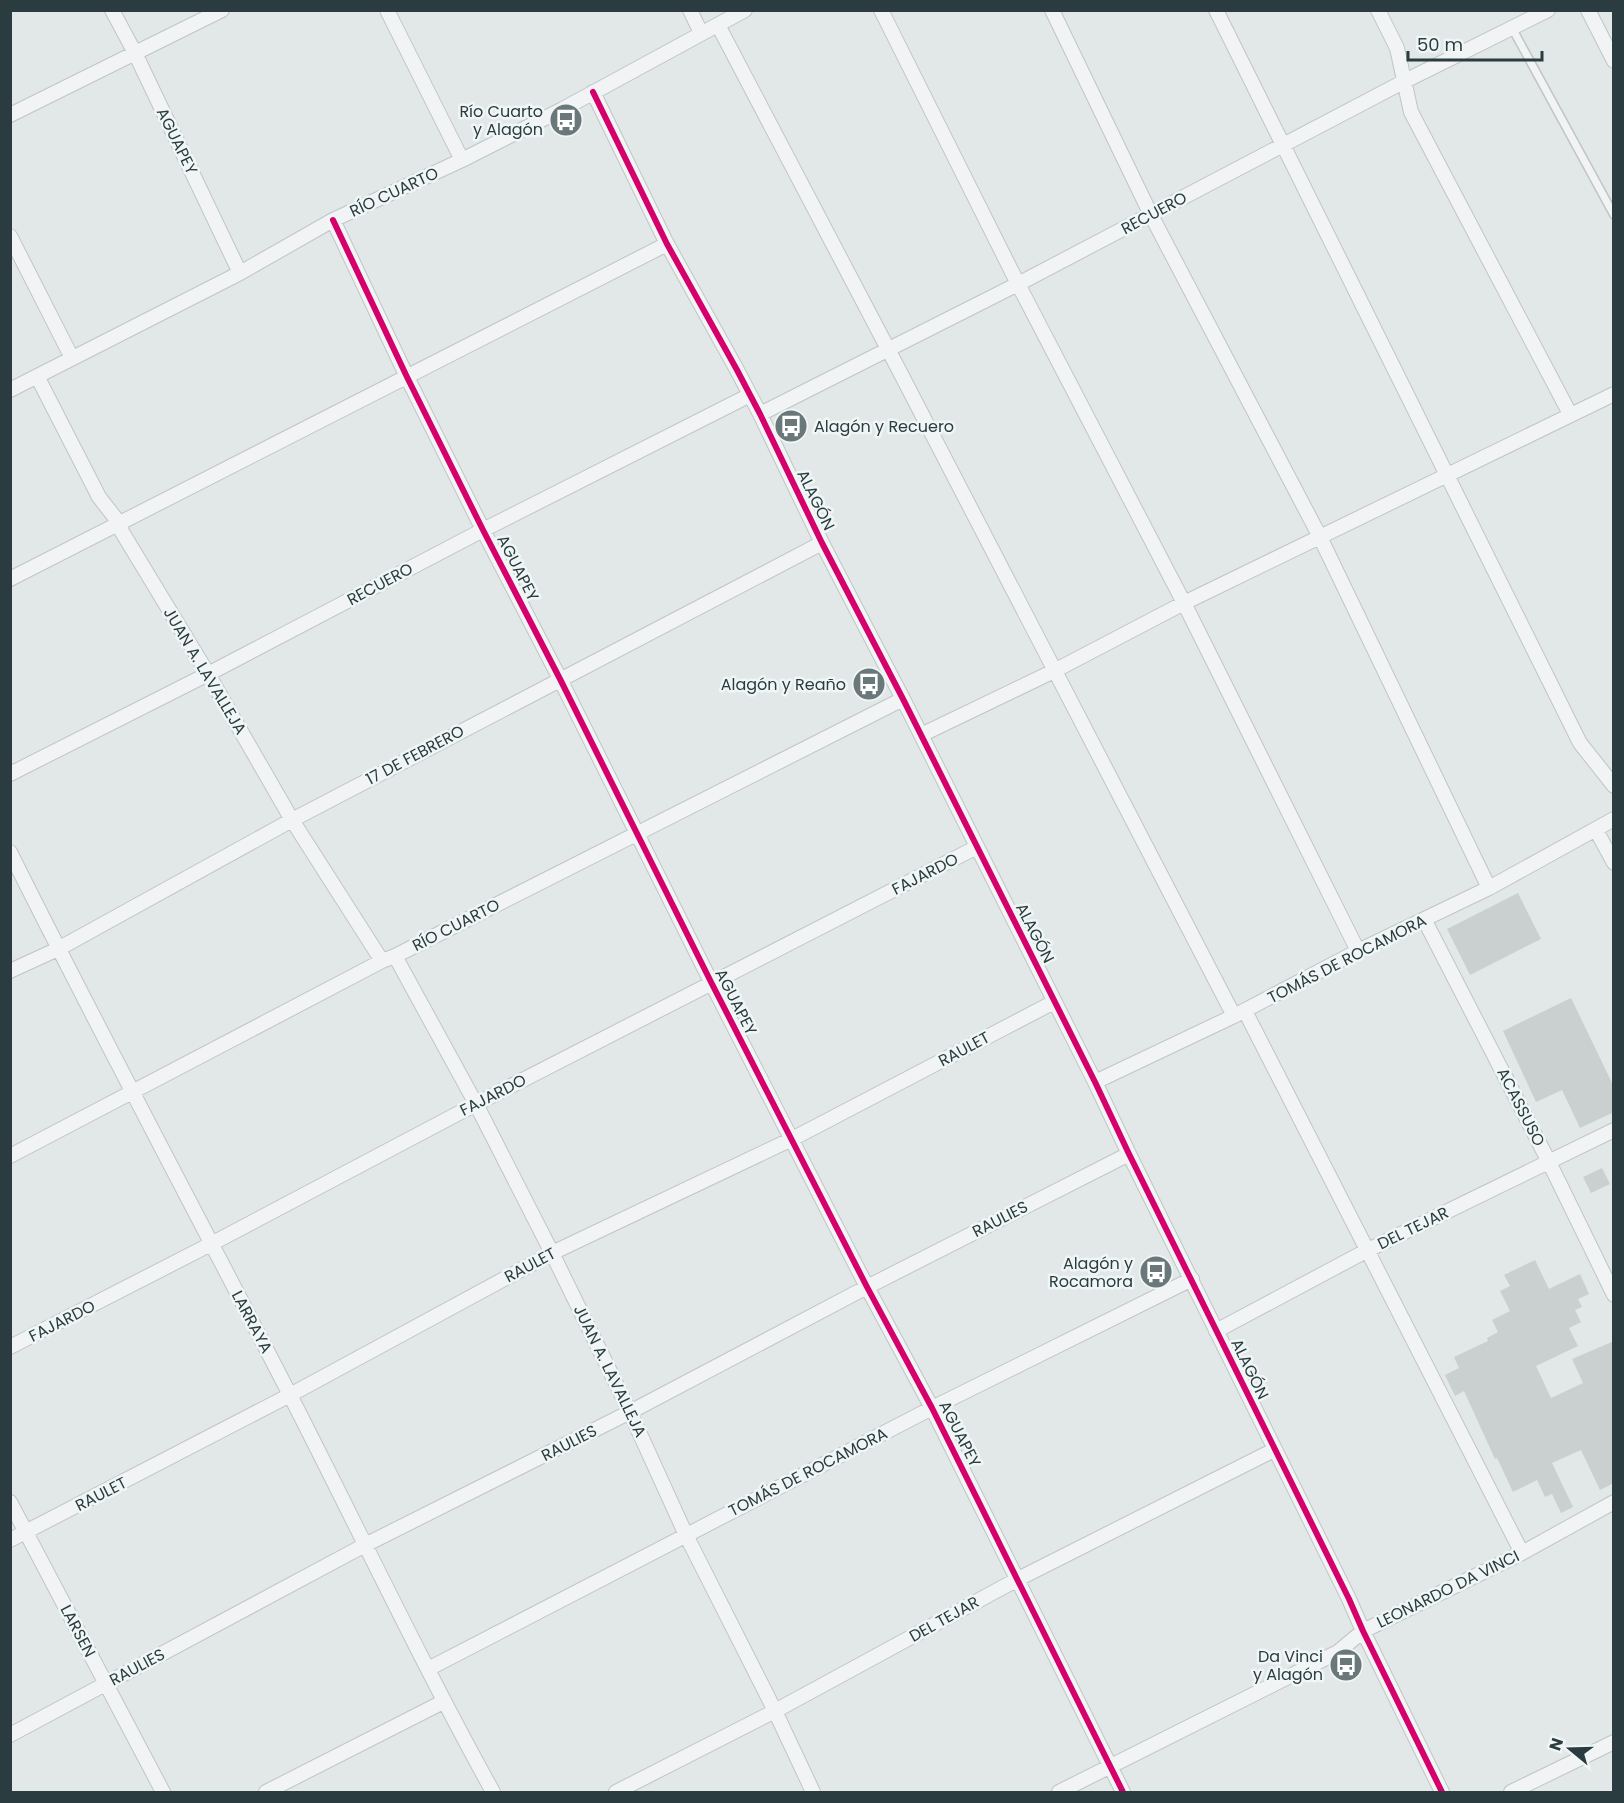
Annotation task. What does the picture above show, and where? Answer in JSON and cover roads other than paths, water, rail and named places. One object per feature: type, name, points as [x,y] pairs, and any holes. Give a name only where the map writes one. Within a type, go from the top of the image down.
[{"type":"street","name":"AGUAPEY","points":[[112,10],[240,273]]},
{"type":"street","points":[[10,115],[222,10]]},
{"type":"street","points":[[387,10],[462,160]]},
{"type":"street","points":[[690,10],[701,33]]},
{"type":"street","name":"RÍO CUARTO","points":[[10,390],[240,273],[333,220],[462,160],[561,110],[745,10]]},
{"type":"street","points":[[881,10],[1018,284],[1184,603],[1358,951]]},
{"type":"street","points":[[1052,10],[1151,215],[1320,537],[1489,888]]},
{"type":"street","points":[[1216,10],[1580,743],[1614,786]]},
{"type":"street","points":[[1378,10],[1397,48],[1411,112],[1570,414]]},
{"type":"street","name":"RECUERO","points":[[760,414],[1018,284],[1282,144],[1548,10]]},
{"type":"street","points":[[1588,10],[1614,61]]},
{"type":"street","points":[[718,25],[1054,671],[1366,1251],[1521,1553]]},
{"type":"street","name":"ALAGÓN","points":[[593,92],[667,244],[760,414],[822,543],[1095,1082],[1442,1792]]},
{"type":"street","name":"AGUAPEY","points":[[333,220],[483,530],[712,984],[867,1287],[932,1408],[1122,1792]]},
{"type":"street","points":[[10,236],[72,358]]},
{"type":"street","points":[[10,579],[667,244]]},
{"type":"street","name":"JUAN A. LAVALLEJA","points":[[37,376],[99,497],[120,524],[122,532],[208,674],[292,820],[389,958],[476,1104],[630,1412],[686,1535],[775,1711],[813,1792]]},
{"type":"street","name":"RECUERO","points":[[10,774],[750,395]]},
{"type":"street","points":[[921,735],[1570,414],[1612,399]]},
{"type":"street","name":"17 DE FEBRERO","points":[[10,971],[58,949],[292,820],[822,543]]},
{"type":"street","name":"RÍO CUARTO","points":[[10,1156],[389,958],[903,699]]},
{"type":"street","name":"TOMÁS DE ROCAMORA","points":[[1095,1082],[1239,1014],[1358,951],[1425,921],[1614,819]]},
{"type":"street","points":[[1596,830],[1614,863]]},
{"type":"street","name":"FAJARDO","points":[[10,1347],[476,1104],[977,847]]},
{"type":"street","name":"LARRAYA","points":[[10,852],[290,1395],[443,1702],[493,1792]]},
{"type":"street","name":"ACASSUSO","points":[[1425,921],[1549,1162],[1614,1295]]},
{"type":"street","name":"RAULET","points":[[10,1540],[290,1395],[552,1253],[792,1139],[1054,1002]]},
{"type":"street","name":"DEL TEJAR","points":[[1216,1331],[1366,1251],[1614,1130]]},
{"type":"street","name":"RAULIES","points":[[10,1735],[364,1545],[630,1412],[867,1287],[1129,1154]]},
{"type":"street","name":"TOMÁS DE ROCAMORA","points":[[428,1669],[932,1408],[1192,1279]]},
{"type":"street","name":"DEL TEJAR","points":[[616,1792],[775,1711],[1018,1579],[1275,1450]]},
{"type":"street","name":"LARSEN","points":[[10,1502],[163,1792]]},
{"type":"street","name":"LEONARDO DA VINCI","points":[[1059,1792],[1338,1652],[1363,1631],[1521,1553],[1613,1502]]},
{"type":"street","points":[[266,1792],[443,1702]]},
{"type":"street","points":[[1511,1792],[1614,1742]]},
{"type":"lane","points":[[1512,28],[1614,215]]},
{"type":"place","name":"Río Cuarto y Alagón","points":[[566,120]]},
{"type":"place","name":"Alagón y Recuero","points":[[791,426]]},
{"type":"place","name":"Alagón y Reaño","points":[[869,684]]},
{"type":"place","name":"Alagón y Rocamora","points":[[1156,1272]]},
{"type":"place","name":"Da Vinci y Alagón","points":[[1346,1665]]}]
